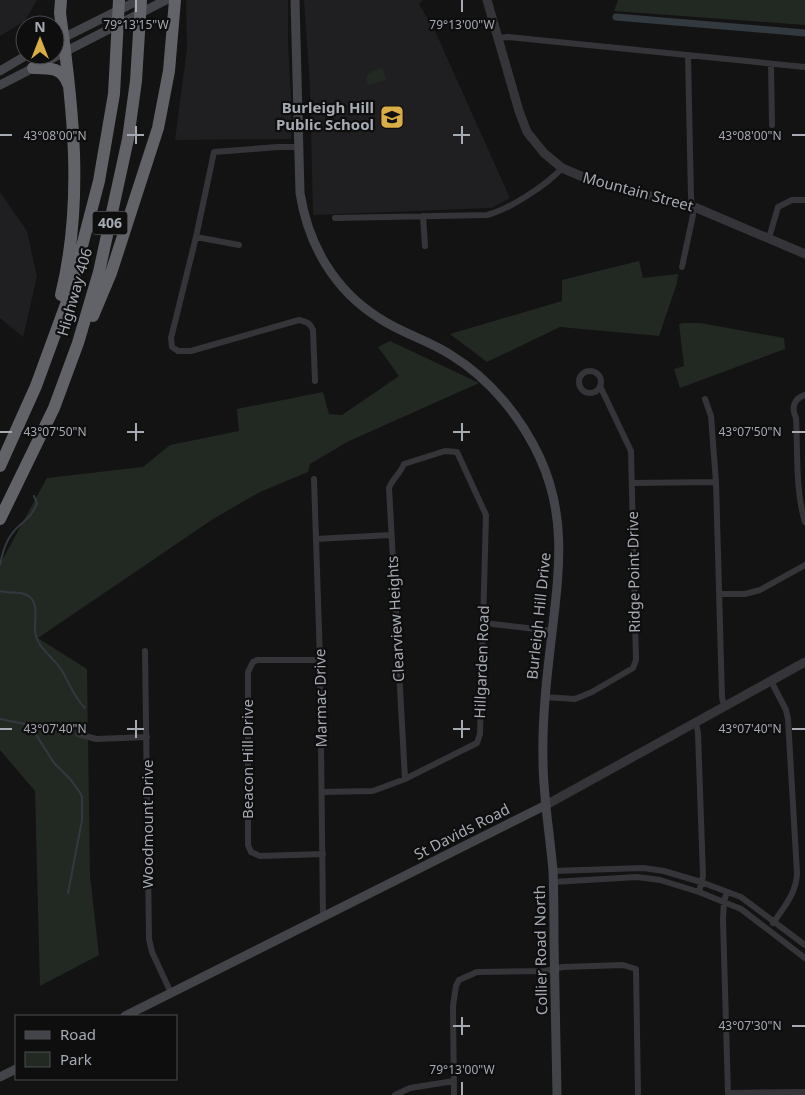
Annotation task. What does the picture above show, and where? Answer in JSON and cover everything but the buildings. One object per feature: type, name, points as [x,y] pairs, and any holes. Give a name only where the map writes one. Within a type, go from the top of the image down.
[{"type":"highway","points":[[61,0],[61,15]]},
{"type":"highway","name":"Highway 406","points":[[0,466],[36,386],[69,296],[100,181],[114,94],[119,0]]},
{"type":"highway","name":"Highway 406","points":[[0,519],[54,408],[78,343],[99,272],[128,139],[136,81],[140,32],[140,0]]},
{"type":"highway","points":[[54,408],[111,273],[158,128],[169,71],[176,0]]},
{"type":"highway","points":[[36,386],[64,284],[72,230],[74,136],[65,65]]},
{"type":"highway","points":[[33,68],[55,69],[65,76],[69,89]]},
{"type":"main road","points":[[65,42],[140,0]]},
{"type":"main road","points":[[65,42],[166,0]]},
{"type":"main road","name":"Burleigh Hill Drive","points":[[295,0],[300,193],[311,236],[326,266],[336,282],[351,297],[380,320],[452,355],[474,372],[511,410],[526,432],[540,459],[553,497],[559,539],[560,566],[544,697],[543,760],[546,805]]},
{"type":"main road","points":[[0,72],[15,63]]},
{"type":"main road","points":[[0,85],[36,65]]},
{"type":"main road","name":"Collier Road North","points":[[546,805],[553,871],[557,1095]]},
{"type":"main road","name":"St Davids Road","points":[[127,1015],[546,805]]},
{"type":"main road","points":[[0,1077],[15,1070]]},
{"type":"street","name":"Mountain Street","points":[[487,0],[527,132],[544,153],[562,168],[597,183],[692,206],[805,254]]},
{"type":"street","points":[[498,38],[518,38],[805,67]]},
{"type":"street","points":[[682,267],[693,215],[688,56]]},
{"type":"street","points":[[771,64],[772,125]]},
{"type":"street","points":[[299,147],[214,152],[196,237],[171,338],[172,347],[178,352],[191,351],[300,320],[310,324],[313,330],[315,381]]},
{"type":"street","points":[[336,218],[487,215],[498,212],[552,179],[562,168]]},
{"type":"street","points":[[769,238],[778,207],[792,200],[805,200]]},
{"type":"street","points":[[423,216],[425,246]]},
{"type":"street","points":[[196,237],[239,245]]},
{"type":"street","name":"Ridge Point Drive","points":[[544,697],[575,699],[592,692],[633,668],[636,660],[630,448],[600,386]]},
{"type":"street","points":[[805,395],[802,395],[795,402],[793,412],[796,418],[799,484],[805,522]]},
{"type":"street","points":[[705,399],[711,416],[716,482],[722,697],[724,707]]},
{"type":"street","name":"Hillgarden Road","points":[[322,792],[373,791],[405,779],[477,743],[480,734],[486,515],[456,452],[445,451],[404,464]]},
{"type":"street","name":"Clearview Heights","points":[[404,464],[400,473],[392,478],[389,488],[405,779]]},
{"type":"street","name":"Marmac Drive","points":[[314,479],[320,660],[323,917]]},
{"type":"street","points":[[632,483],[716,482]]},
{"type":"street","points":[[316,539],[391,535]]},
{"type":"street","points":[[720,594],[745,594],[760,590],[805,565]]},
{"type":"street","points":[[484,623],[552,631]]},
{"type":"street","name":"Woodmount Drive","points":[[145,651],[149,939],[152,952],[171,993]]},
{"type":"street","name":"Beacon Hill Drive","points":[[320,660],[257,660],[253,662],[248,672],[248,845],[251,852],[260,856],[323,854]]},
{"type":"street","name":"St Davids Road","points":[[546,805],[805,662]]},
{"type":"street","points":[[768,930],[794,890],[798,873],[788,719],[786,710],[771,681]]},
{"type":"street","points":[[696,723],[698,733],[703,876],[700,892]]},
{"type":"street","points":[[78,734],[96,740],[147,737]]},
{"type":"street","points":[[553,871],[650,868],[701,882],[741,897],[805,945]]},
{"type":"street","points":[[553,882],[643,876],[700,892],[741,909],[805,958]]},
{"type":"street","points":[[727,892],[724,901],[723,920],[728,1093],[805,1092]]},
{"type":"street","points":[[454,1095],[453,1006],[456,986],[459,980],[477,972],[545,971],[563,967],[623,965],[636,969],[638,1095]]},
{"type":"street","points":[[395,1095],[410,1088],[454,1081]]},
{"type":"shaded area","points":[[0,0],[37,0],[28,15],[15,15],[15,27],[0,36]]},
{"type":"shaded area","points":[[288,0],[291,139],[175,140],[187,48],[186,1]]},
{"type":"shaded area","name":"Burleigh Hill Public School","points":[[304,0],[423,0],[419,4],[435,31],[510,198],[491,208],[313,215],[310,86]]},
{"type":"shaded area","points":[[0,192],[27,231],[37,277],[23,337],[0,318]]},
{"type":"green space","points":[[618,0],[805,0],[805,25],[614,11]]},
{"type":"green space","points":[[381,68],[386,80],[368,85],[366,78],[369,73]]},
{"type":"green space","points":[[639,261],[643,278],[678,274],[677,283],[659,336],[560,327],[487,362],[450,334],[562,301],[562,280]]},
{"type":"green space","points":[[700,323],[784,338],[785,349],[680,388],[674,369],[684,366],[679,324]]},
{"type":"green space","points":[[390,341],[479,383],[347,442],[310,464],[308,472],[260,492],[213,519],[38,638],[87,669],[90,876],[99,955],[40,986],[35,791],[0,750],[0,564],[47,478],[143,467],[170,445],[239,431],[237,409],[323,392],[329,414],[342,415],[399,376],[378,347]]},
{"type":"waterway","points":[[616,17],[805,33]]},
{"type":"waterway","points":[[0,565],[9,539],[16,529],[30,516],[37,503],[34,496]]},
{"type":"waterway","points":[[0,591],[20,593],[27,595],[33,600],[36,637],[45,651],[61,669],[75,695],[85,708]]},
{"type":"waterway","points":[[0,719],[30,725],[54,763],[70,779],[82,797],[82,820],[68,893]]},
{"type":"place","name":"Burleigh Hill Public School","points":[[392,117]]}]
